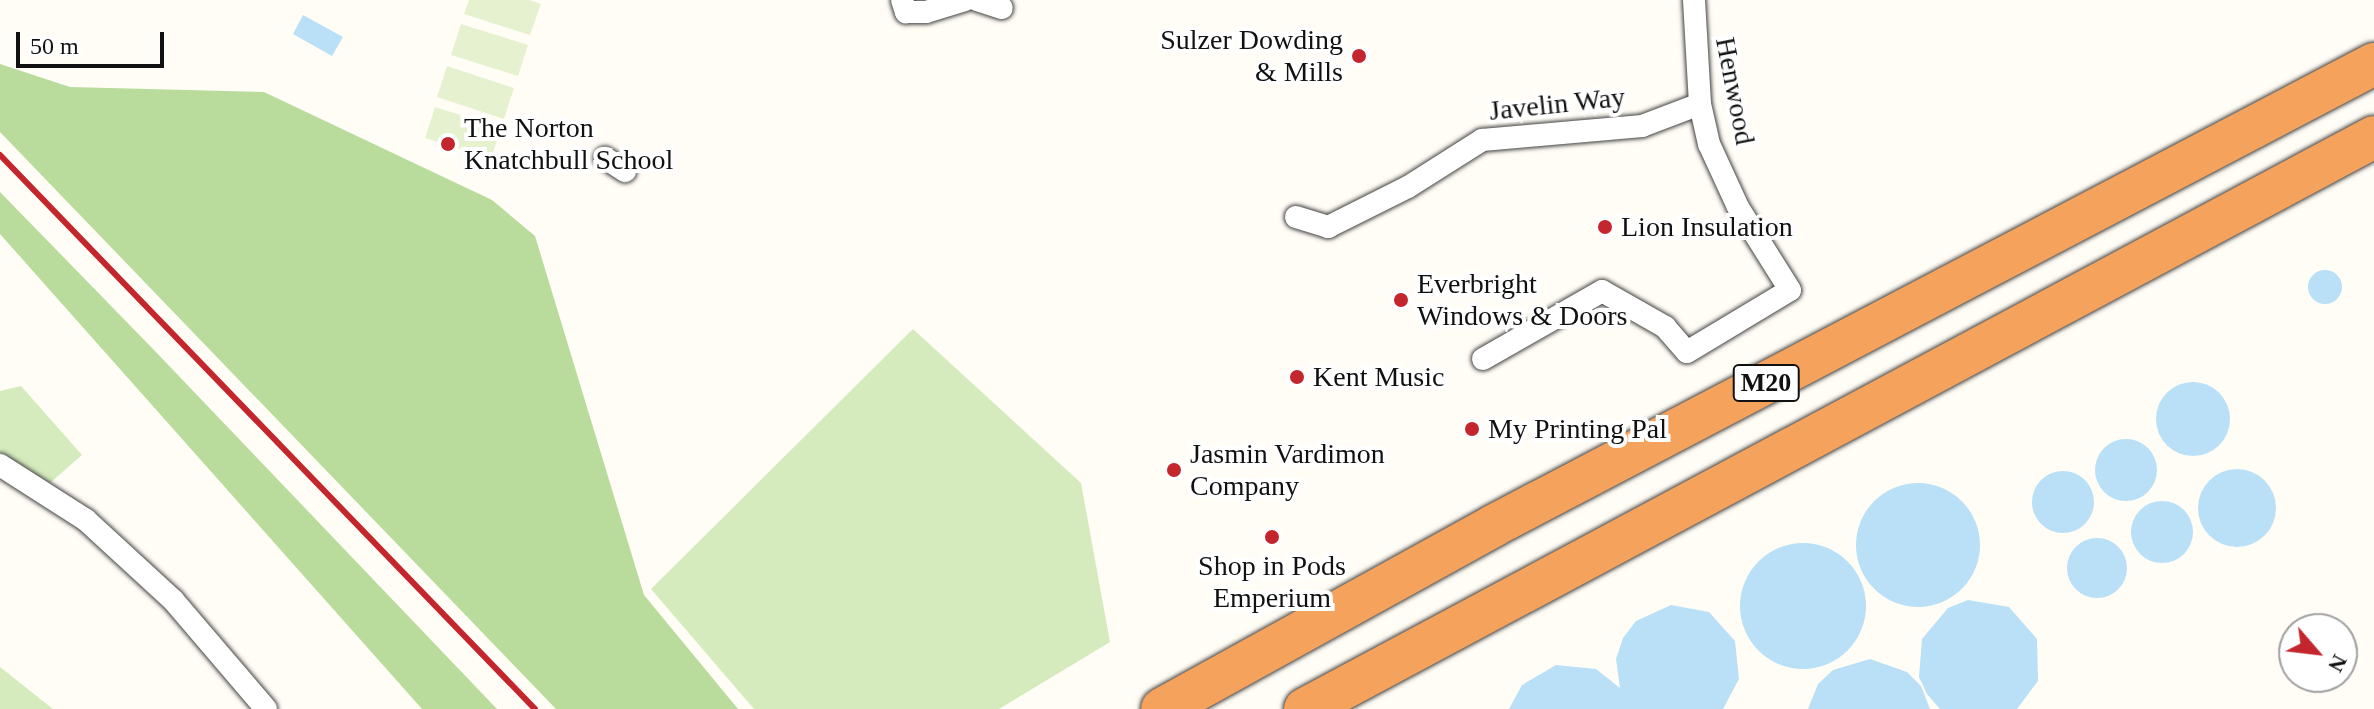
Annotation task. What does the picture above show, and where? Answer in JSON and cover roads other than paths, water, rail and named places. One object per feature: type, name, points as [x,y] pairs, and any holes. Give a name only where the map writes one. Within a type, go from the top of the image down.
[{"type":"highway","name":"M20","points":[[1162,709],[1493,526],[2374,64]]},
{"type":"highway","name":"M20","points":[[1305,709],[2374,137]]},
{"type":"street","points":[[902,0],[906,12],[926,12],[965,0]]},
{"type":"street","points":[[977,0],[1002,8]]},
{"type":"street","name":"Henwood","points":[[1483,359],[1602,291],[1665,327],[1687,352],[1790,290],[1738,207],[1709,144],[1700,104],[1694,0]]},
{"type":"street","name":"Javelin Way","points":[[1296,217],[1328,227],[1408,187],[1482,140],[1642,126],[1700,104]]},
{"type":"street","points":[[605,158],[625,171]]},
{"type":"street","points":[[0,465],[86,520],[173,600],[261,707]]},
{"type":"water","points":[[303,15],[343,37],[332,56],[293,34]]},
{"type":"water","points":[[2325,270],[2337,275],[2342,287],[2337,299],[2325,304],[2313,299],[2308,287],[2313,275]]},
{"type":"water","points":[[2193,382],[2214,388],[2224,398],[2230,419],[2224,440],[2214,450],[2193,456],[2172,450],[2162,440],[2156,419],[2162,398],[2172,388]]},
{"type":"water","points":[[2126,439],[2148,448],[2157,470],[2148,492],[2126,501],[2104,492],[2095,470],[2104,448]]},
{"type":"water","points":[[2237,469],[2252,472],[2265,480],[2273,493],[2276,508],[2273,523],[2265,536],[2252,544],[2237,547],[2222,544],[2209,536],[2201,523],[2198,508],[2201,493],[2209,480],[2222,472]]},
{"type":"water","points":[[2063,471],[2075,473],[2085,480],[2092,490],[2092,514],[2085,524],[2075,531],[2063,533],[2051,531],[2041,524],[2034,514],[2032,502],[2034,490],[2041,480],[2051,473]]},
{"type":"water","points":[[1918,483],[1942,488],[1962,501],[1975,521],[1980,545],[1975,569],[1962,589],[1942,602],[1918,607],[1894,602],[1874,589],[1861,569],[1856,545],[1861,521],[1874,501],[1894,488]]},
{"type":"water","points":[[2162,501],[2174,503],[2184,510],[2191,520],[2191,544],[2184,554],[2174,561],[2162,563],[2150,561],[2140,554],[2133,544],[2131,532],[2133,520],[2140,510],[2150,503]]},
{"type":"water","points":[[2097,538],[2108,540],[2118,547],[2125,557],[2125,579],[2118,589],[2108,596],[2097,598],[2086,596],[2076,589],[2069,579],[2067,568],[2069,557],[2076,547],[2086,540]]},
{"type":"water","points":[[1803,543],[1827,548],[1848,561],[1861,582],[1866,606],[1861,630],[1848,651],[1827,664],[1803,669],[1779,664],[1758,651],[1745,630],[1740,606],[1745,582],[1758,561],[1779,548]]},
{"type":"water","points":[[1968,600],[2009,607],[2037,639],[2038,681],[2017,709],[1940,709],[1927,694],[1919,677],[1922,639],[1948,608]]},
{"type":"water","points":[[1671,605],[1709,612],[1735,641],[1739,679],[1723,709],[1509,709],[1522,685],[1556,665],[1596,669],[1620,688],[1616,659],[1623,638],[1636,621]]},
{"type":"water","points":[[1870,659],[1907,672],[1921,686],[1930,709],[1808,709],[1818,684],[1833,670]]},
{"type":"railway","points":[[0,155],[535,709]]},
{"type":"place","name":"Sulzer Dowding & Mills","points":[[1359,56]]},
{"type":"place","name":"The Norton Knatchbull School","points":[[448,144]]},
{"type":"place","name":"Lion Insulation","points":[[1605,227]]},
{"type":"place","name":"Everbright Windows & Doors","points":[[1401,300]]},
{"type":"place","name":"Kent Music","points":[[1297,377]]},
{"type":"place","name":"My Printing Pal","points":[[1472,429]]},
{"type":"place","name":"Jasmin Vardimon Company","points":[[1174,470]]},
{"type":"place","name":"Shop in Pods Emperium","points":[[1272,537]]}]
